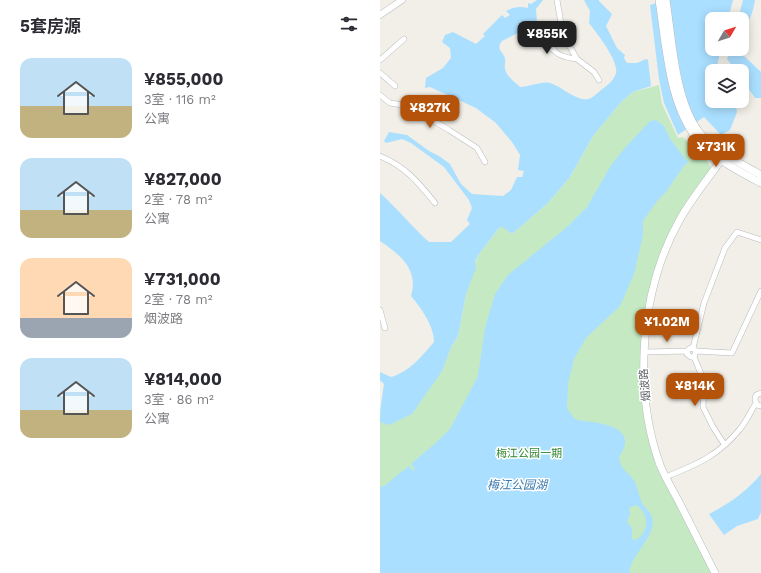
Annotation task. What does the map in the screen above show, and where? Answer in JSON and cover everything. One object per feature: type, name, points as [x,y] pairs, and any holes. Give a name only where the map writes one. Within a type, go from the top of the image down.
[{"type":"main road","points":[[659,0],[676,99],[682,116],[693,129],[725,158],[761,183]]},
{"type":"main road","points":[[666,0],[682,97],[693,129]]},
{"type":"main road","points":[[725,158],[761,175]]},
{"type":"main road","name":"烟波路","points":[[719,573],[668,476],[658,450],[653,430],[647,388],[646,352],[655,293],[664,264],[681,224],[725,158]]},
{"type":"main road","name":"烟波路","points":[[715,573],[661,466],[650,425],[643,372],[643,347],[653,289],[678,222],[691,201],[725,158]]},
{"type":"street","points":[[380,15],[402,0]]},
{"type":"street","points":[[558,0],[563,35],[577,59],[594,72],[599,80]]},
{"type":"street","points":[[532,30],[545,46],[565,57],[577,59]]},
{"type":"street","points":[[554,50],[552,48],[563,35]]},
{"type":"street","points":[[380,60],[404,39]]},
{"type":"street","points":[[380,73],[395,86]]},
{"type":"street","points":[[380,95],[390,103],[409,106],[449,130],[477,148],[486,162]]},
{"type":"street","points":[[380,156],[390,160],[415,178],[436,203]]},
{"type":"street","points":[[687,351],[689,356],[694,352],[704,303],[725,248],[737,232],[761,240]]},
{"type":"street","points":[[694,352],[732,353],[761,291]]},
{"type":"street","points":[[380,310],[385,328]]},
{"type":"street","points":[[646,352],[687,351],[690,348],[694,352],[704,381],[703,407],[724,444]]},
{"type":"street","points":[[668,476],[701,462],[724,444],[740,429],[756,403],[755,397],[761,393]]},
{"type":"street","points":[[756,403],[761,406]]},
{"type":"green space","name":"梅江公园湖","points":[[659,85],[662,104],[678,138],[683,137],[700,153],[708,162],[711,170],[664,246],[647,299],[641,342],[641,388],[646,430],[656,463],[712,573],[380,573],[380,422],[448,354],[458,336],[466,294],[475,263],[479,254],[499,228],[503,226],[512,234],[548,203],[570,177],[593,136],[622,101],[633,92]]},
{"type":"water","points":[[537,0],[543,0],[536,9],[537,23],[502,41],[499,47],[505,59],[507,74],[520,87],[550,83],[578,98],[590,99],[614,78],[616,68],[614,61],[611,54],[589,23],[590,11],[584,0],[599,0],[612,14],[606,26],[617,48],[625,55],[624,58],[627,63],[637,63],[646,59],[648,60],[651,86],[633,92],[622,101],[593,136],[570,177],[548,203],[512,234],[503,227],[499,228],[479,254],[475,262],[476,268],[466,294],[458,336],[451,347],[442,371],[412,414],[389,425],[380,422],[384,384],[380,380],[380,372],[391,377],[398,375],[415,363],[434,342],[432,330],[423,312],[411,296],[413,286],[410,270],[401,257],[380,241],[380,193],[429,242],[451,242],[470,224],[467,220],[472,208],[469,200],[444,167],[411,143],[402,139],[386,143],[384,141],[389,132],[407,135],[450,164],[461,184],[472,194],[503,196],[511,190],[517,177],[522,177],[524,171],[518,170],[520,155],[512,142],[496,123],[476,108],[430,87],[425,88],[426,78],[443,68],[451,58],[450,48],[442,42],[445,35],[453,32],[476,44],[485,36],[483,34],[502,15],[505,18],[510,15],[506,11],[517,7],[528,8],[528,3],[531,4]]},
{"type":"water","points":[[667,0],[733,0],[730,12],[705,12],[705,56],[719,56],[717,64],[705,64],[705,108],[736,108],[737,112],[730,130],[721,135],[704,117],[678,135],[664,103],[659,79],[650,5]]},
{"type":"water","points":[[743,0],[755,0],[749,21],[749,12],[740,12]]},
{"type":"water","points":[[728,56],[744,56],[761,72],[761,98],[755,98],[749,89],[749,64],[731,64],[727,59]]},
{"type":"water","name":"梅江公园湖","points":[[656,120],[664,126],[670,139],[688,162],[643,221],[643,235],[634,274],[620,306],[586,338],[574,359],[568,384],[567,408],[573,417],[577,420],[614,428],[621,432],[625,438],[624,446],[619,457],[620,462],[623,469],[635,482],[642,503],[650,513],[653,521],[649,535],[632,562],[630,573],[380,573],[380,487],[384,486],[409,466],[413,471],[415,469],[411,464],[450,429],[478,376],[485,328],[495,294],[508,275],[567,227],[587,207],[610,167],[624,149],[650,121]],"holes":[[[636,505],[640,508],[645,517],[646,528],[641,537],[636,540],[632,539],[632,528],[627,522],[630,514],[629,508]]]},
{"type":"water","points":[[761,474],[761,512],[758,519],[737,526],[724,535],[709,514],[737,497]]},
{"type":"park label","name":"梅江公园一期","points":[[529,453]]}]
